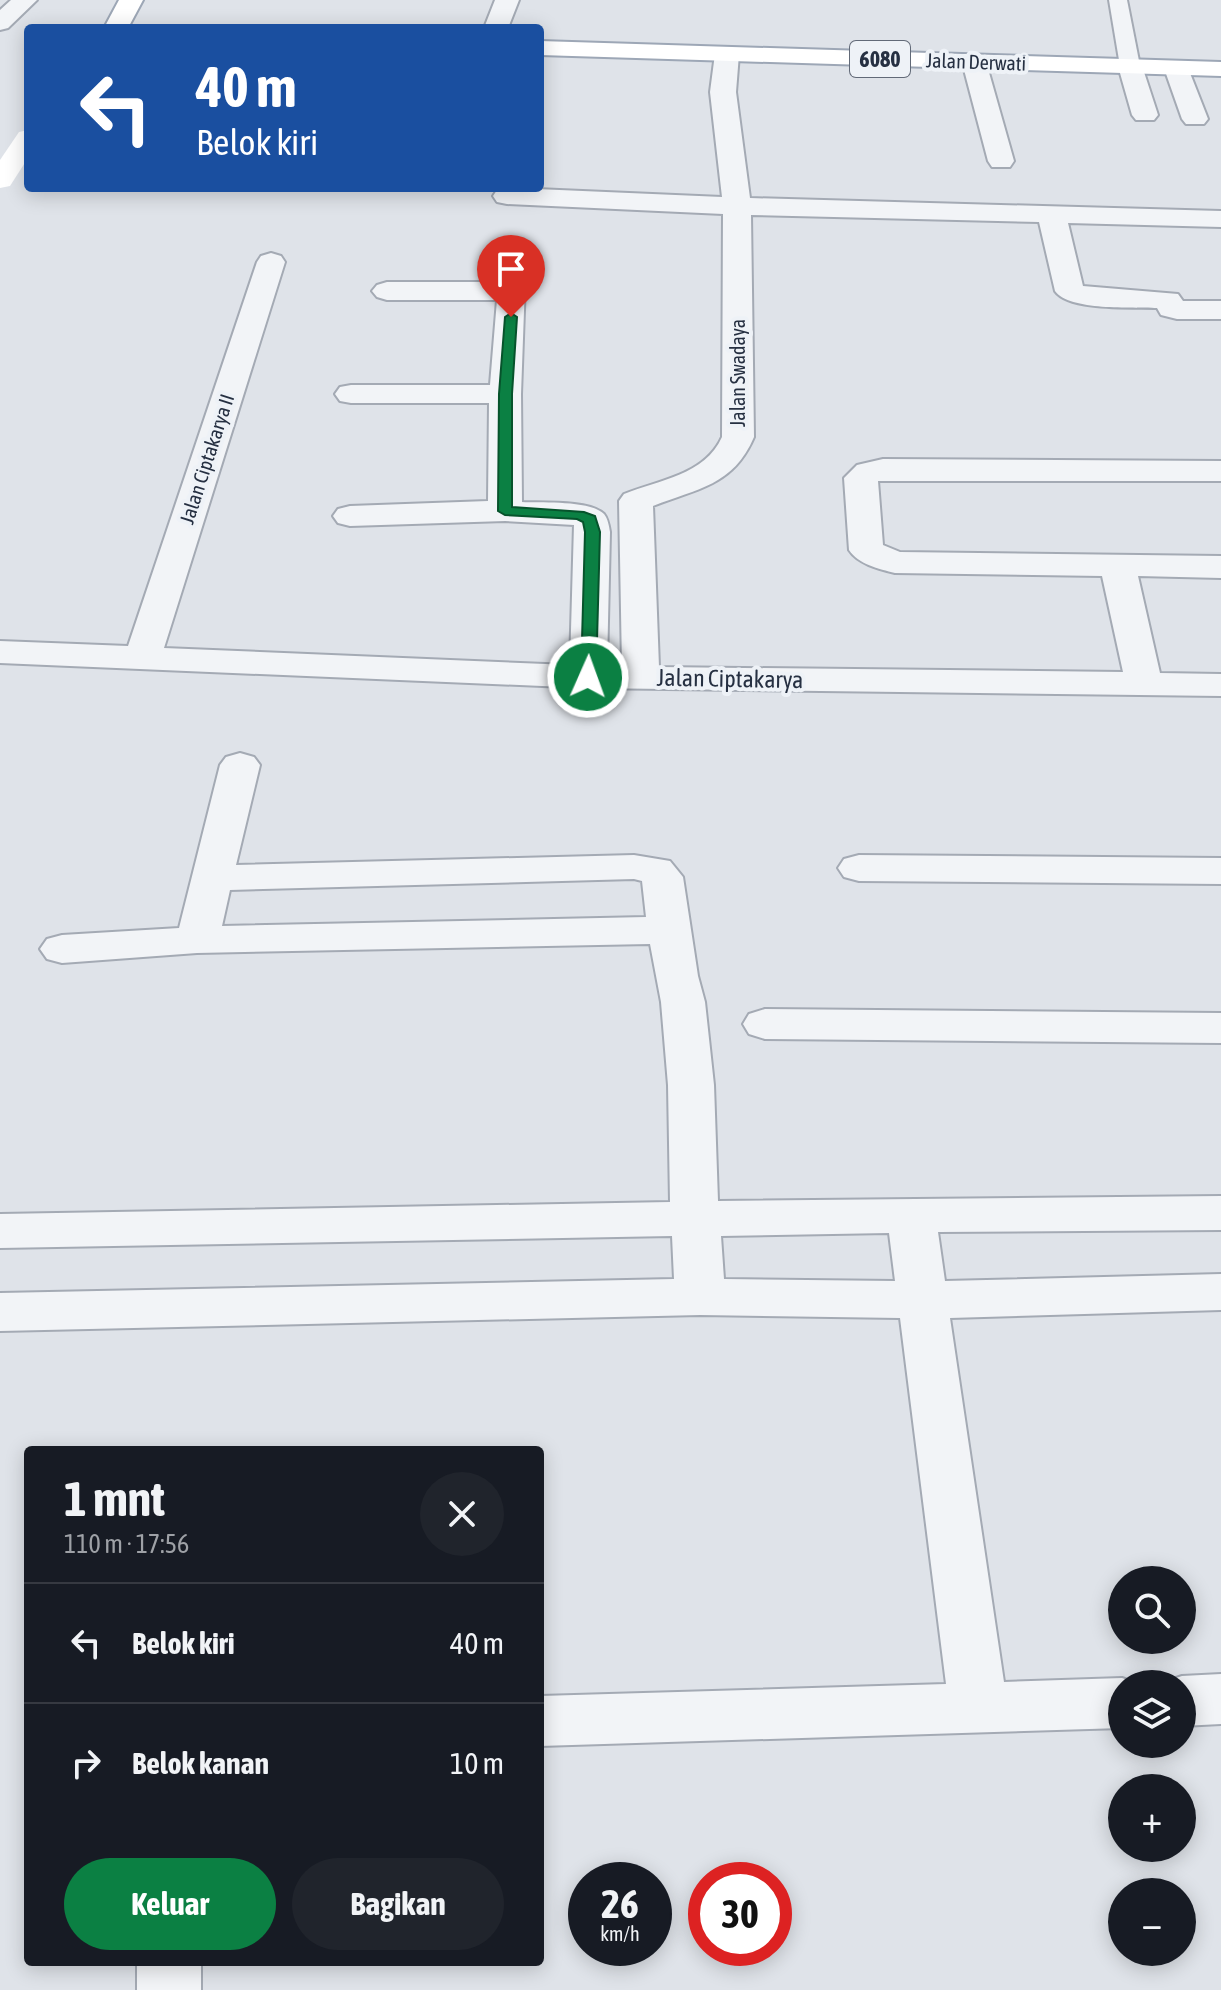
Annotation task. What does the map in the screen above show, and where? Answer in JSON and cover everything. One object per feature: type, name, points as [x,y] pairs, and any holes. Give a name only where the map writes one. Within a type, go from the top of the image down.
[{"type":"main road","points":[[118,24],[131,0]]},
{"type":"main road","name":"Jalan Derwati","points":[[544,48],[1221,69]]},
{"type":"main road","points":[[12,169],[24,146]]},
{"type":"street","points":[[0,23],[25,0]]},
{"type":"street","points":[[498,24],[507,0]]},
{"type":"street","name":"Jalan Swadaya","points":[[641,678],[636,501],[712,473],[730,459],[738,437],[737,206],[723,92],[727,54]]},
{"type":"street","points":[[974,62],[1001,161]]},
{"type":"street","points":[[1130,66],[1145,115]]},
{"type":"street","points":[[1176,68],[1195,119]]},
{"type":"street","points":[[507,196],[737,206],[1221,219]]},
{"type":"street","points":[[1051,213],[1070,291],[1087,296],[1168,300],[1172,309],[1177,310],[1221,310]]},
{"type":"street","points":[[505,511],[505,394],[512,255]]},
{"type":"street","name":"Jalan Ciptakarya II","points":[[143,656],[271,262]]},
{"type":"street","points":[[387,291],[512,291]]},
{"type":"street","points":[[351,394],[505,394]]},
{"type":"street","points":[[1221,471],[883,469],[861,478],[866,550],[879,558],[895,562],[1221,567]]},
{"type":"street","points":[[350,516],[505,511],[579,515],[590,519],[593,532],[588,677]]},
{"type":"street","points":[[1118,566],[1144,684]]},
{"type":"street","name":"Jalan Ciptakarya","points":[[0,652],[588,677],[1221,685]]},
{"type":"street","points":[[197,940],[240,765]]},
{"type":"street","points":[[214,878],[634,867],[655,870],[662,877],[668,930],[683,1002],[691,1085],[700,1297]]},
{"type":"street","points":[[859,868],[1221,871]]},
{"type":"street","points":[[62,949],[197,940],[668,930]]},
{"type":"street","points":[[765,1024],[1221,1028]]},
{"type":"street","points":[[0,1231],[911,1215],[1221,1213]]},
{"type":"street","points":[[911,1215],[978,1708]]},
{"type":"street","points":[[0,1312],[700,1297],[922,1300],[1221,1292]]},
{"type":"street","points":[[1196,1700],[1221,1699]]},
{"type":"street","points":[[544,1721],[1108,1703]]},
{"type":"street","points":[[169,1966],[169,1990]]},
{"type":"lane","points":[[1118,0],[1130,66]]},
{"type":"route","points":[[511,317],[505,394],[505,511],[579,515],[590,519],[593,532],[588,677]]}]
